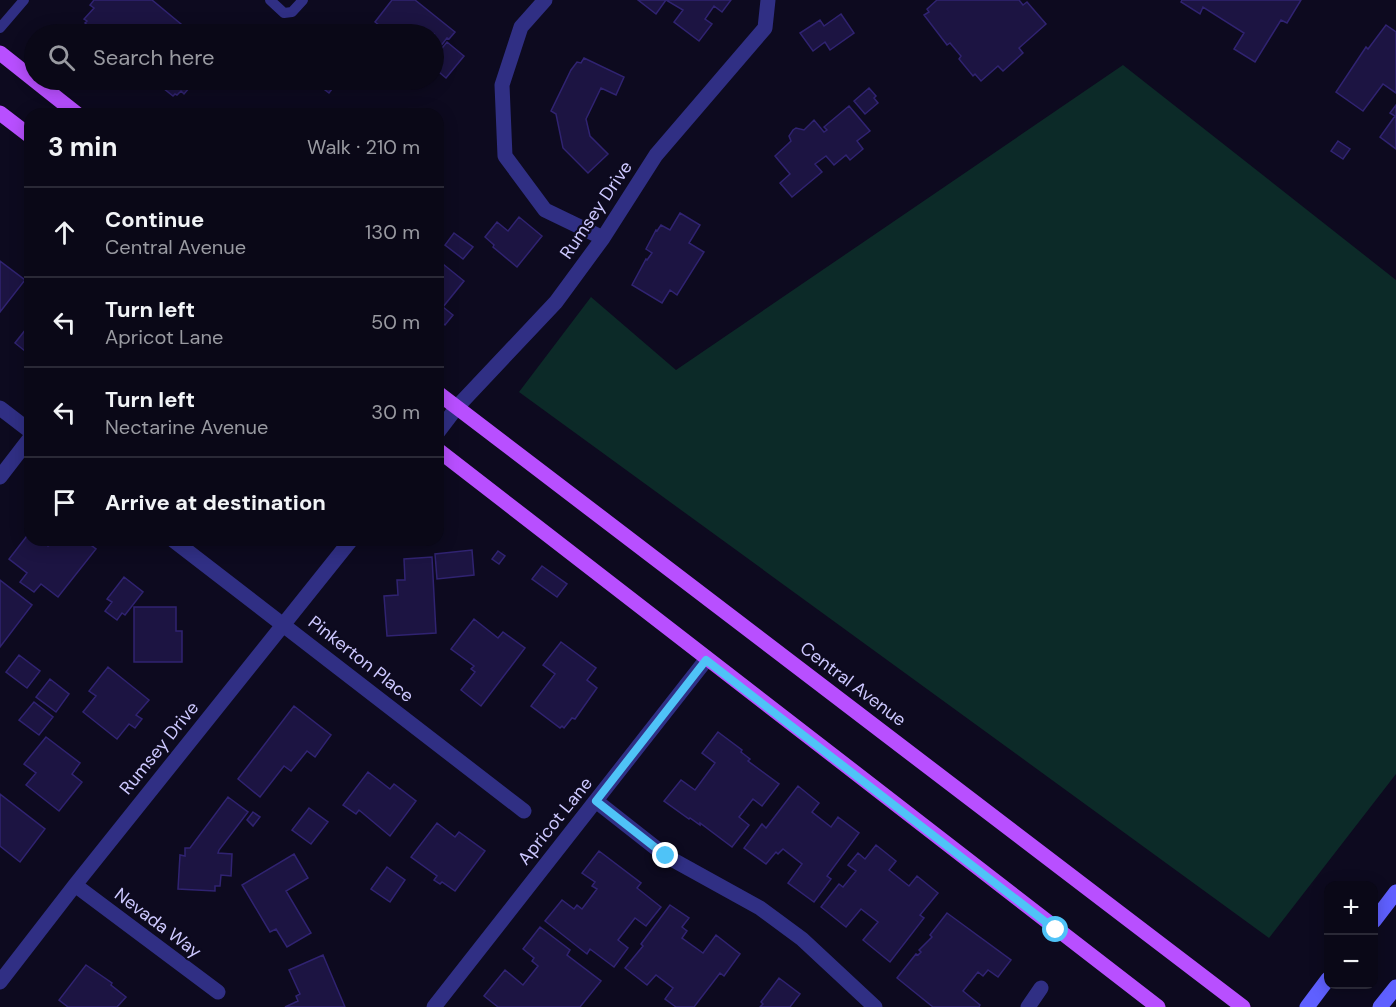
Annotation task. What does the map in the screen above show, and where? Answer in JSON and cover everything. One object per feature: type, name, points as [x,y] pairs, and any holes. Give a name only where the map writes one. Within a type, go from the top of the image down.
[{"type":"main road","points":[[0,53],[24,72]]},
{"type":"main road","points":[[46,90],[69,108]]},
{"type":"main road","points":[[0,113],[24,131]]},
{"type":"main road","name":"Central Avenue","points":[[444,397],[1243,1007]]},
{"type":"main road","points":[[444,455],[706,660],[1158,1007]]},
{"type":"main road","points":[[1378,916],[1396,892]]},
{"type":"main road","points":[[1307,1007],[1324,985]]},
{"type":"main road","points":[[1380,1007],[1396,987]]},
{"type":"street","points":[[545,0],[520,27],[502,85],[505,156],[545,210],[603,238]]},
{"type":"street","name":"Rumsey Drive","points":[[444,424],[457,407],[556,302],[603,238],[656,155],[765,28],[768,0]]},
{"type":"street","points":[[0,408],[24,426]]},
{"type":"street","points":[[0,477],[24,446]]},
{"type":"street","name":"Pinkerton Place","points":[[181,546],[524,811]]},
{"type":"street","name":"Rumsey Drive","points":[[0,982],[346,546]]},
{"type":"street","name":"Apricot Lane","points":[[434,1007],[706,660]]},
{"type":"street","points":[[596,801],[666,856],[760,908],[802,939],[875,1007]]},
{"type":"street","name":"Nevada Way","points":[[75,885],[218,992]]},
{"type":"street","points":[[1028,1007],[1041,988]]},
{"type":"lane","points":[[0,28],[24,0]]},
{"type":"lane","points":[[270,0],[284,13],[292,12],[303,0]]},
{"type":"green space","points":[[1123,65],[1396,280],[1396,774],[1269,938],[519,392],[591,297],[676,370]]},
{"type":"building","points":[[94,0],[152,0],[181,24],[86,24],[87,21],[84,19],[94,8],[90,5]]},
{"type":"building","points":[[392,0],[415,0],[455,32],[444,42],[444,24],[378,24],[375,22]]},
{"type":"building","points":[[638,0],[666,0],[656,14]]},
{"type":"building","points":[[666,0],[731,0],[722,12],[714,6],[705,19],[712,24],[699,41],[674,22],[683,10]]},
{"type":"building","points":[[937,0],[1019,0],[1023,5],[1027,2],[1046,24],[1019,48],[1023,53],[1003,71],[998,66],[981,81],[975,74],[973,76],[959,59],[961,56],[950,43],[947,45],[924,15],[929,12],[927,9]]},
{"type":"building","points":[[1182,0],[1301,0],[1287,23],[1281,20],[1255,62],[1234,49],[1244,33],[1203,7],[1200,14],[1181,2]]},
{"type":"building","points":[[841,14],[854,33],[830,50],[825,42],[813,51],[800,33],[820,20],[824,26]]},
{"type":"building","points":[[1386,25],[1396,32],[1396,93],[1383,84],[1363,111],[1336,92],[1366,47],[1368,49]]},
{"type":"building","points":[[447,42],[464,56],[446,78],[444,76],[444,46]]},
{"type":"building","points":[[584,58],[624,77],[616,95],[601,88],[586,119],[590,136],[608,154],[588,173],[563,148],[556,114],[551,111],[571,70],[577,62],[581,63]]},
{"type":"building","points":[[869,88],[876,96],[874,98],[878,103],[865,114],[854,101]]},
{"type":"building","points":[[166,90],[187,90],[184,94],[181,91],[173,96]]},
{"type":"building","points":[[1396,105],[1396,149],[1380,137],[1395,116],[1390,113]]},
{"type":"building","points":[[849,106],[870,131],[857,141],[863,149],[850,160],[846,155],[834,165],[826,156],[815,164],[822,172],[792,197],[780,183],[790,174],[775,156],[791,141],[789,136],[793,130],[796,128],[804,130],[814,120],[824,132],[827,130],[824,127]]},
{"type":"building","points":[[1338,141],[1350,149],[1343,159],[1331,151]]},
{"type":"building","points":[[680,213],[700,225],[689,243],[704,252],[677,295],[670,290],[662,303],[632,285],[646,259],[652,253],[646,249],[656,230],[661,225],[670,230]]},
{"type":"building","points":[[519,217],[542,236],[517,267],[493,247],[494,245],[485,237],[497,222],[508,231]]},
{"type":"building","points":[[454,233],[473,247],[463,259],[445,245]]},
{"type":"building","points":[[0,261],[24,281],[0,312]]},
{"type":"building","points":[[444,265],[464,281],[444,306]]},
{"type":"building","points":[[444,308],[453,315],[444,324]]},
{"type":"building","points":[[24,332],[24,350],[15,343]]},
{"type":"building","points":[[24,540],[24,546],[92,546],[96,549],[58,597],[41,584],[34,592],[20,582],[27,573],[9,559]]},
{"type":"building","points":[[472,550],[474,575],[437,579],[435,554]]},
{"type":"building","points":[[498,551],[505,556],[499,564],[492,559]]},
{"type":"building","points":[[432,557],[436,633],[387,636],[384,596],[398,595],[397,580],[405,580],[404,559]]},
{"type":"building","points":[[542,566],[567,584],[557,597],[532,579]]},
{"type":"building","points":[[124,577],[143,592],[125,615],[122,613],[117,620],[105,611],[112,602],[107,599]]},
{"type":"building","points":[[0,580],[32,605],[0,647]]},
{"type":"building","points":[[134,607],[176,607],[176,631],[182,631],[182,662],[134,662]]},
{"type":"building","points":[[474,619],[498,638],[503,632],[525,648],[481,706],[461,690],[475,672],[471,669],[474,666],[451,649]]},
{"type":"building","points":[[561,642],[596,668],[587,680],[597,688],[575,719],[572,718],[564,728],[562,726],[560,728],[531,706],[555,674],[543,665]]},
{"type":"building","points":[[19,655],[40,671],[27,688],[6,672]]},
{"type":"building","points":[[108,667],[149,700],[136,715],[142,719],[135,728],[129,724],[117,739],[83,712],[96,696],[89,691]]},
{"type":"building","points":[[50,679],[69,694],[56,712],[36,697]]},
{"type":"building","points":[[34,702],[53,717],[39,735],[19,720]]},
{"type":"building","points":[[294,706],[331,735],[315,757],[307,751],[291,771],[284,766],[260,797],[238,779]]},
{"type":"building","points":[[718,732],[742,750],[741,752],[750,759],[748,761],[779,784],[762,806],[753,799],[739,817],[749,825],[732,847],[700,823],[700,825],[689,819],[664,801],[681,780],[695,790],[715,763],[702,753]]},
{"type":"building","points":[[46,737],[80,763],[72,774],[82,782],[59,811],[26,785],[36,773],[24,764]]},
{"type":"building","points":[[368,772],[390,789],[394,784],[416,801],[390,836],[359,810],[356,814],[343,805]]},
{"type":"building","points":[[798,786],[819,803],[812,812],[831,827],[838,817],[859,833],[827,876],[831,879],[814,902],[788,883],[802,864],[783,849],[778,854],[776,852],[766,864],[744,848],[762,824],[766,828]]},
{"type":"building","points":[[0,794],[45,829],[20,862],[0,846]]},
{"type":"building","points":[[228,797],[248,812],[218,853],[232,854],[231,876],[221,875],[220,886],[215,886],[215,891],[178,889],[180,855],[185,856],[185,848],[190,848]]},
{"type":"building","points":[[309,808],[328,822],[311,844],[292,830]]},
{"type":"building","points":[[253,812],[260,817],[253,826],[247,820]]},
{"type":"building","points":[[437,823],[455,837],[459,832],[485,851],[455,891],[442,882],[440,884],[434,880],[437,876],[411,857]]},
{"type":"building","points":[[876,845],[896,861],[889,870],[909,886],[917,876],[938,893],[920,915],[924,918],[890,962],[863,940],[878,922],[861,909],[846,927],[821,907],[839,884],[843,887],[856,871],[848,865],[858,853],[865,859]]},
{"type":"building","points":[[599,851],[641,883],[637,888],[661,907],[646,926],[635,918],[618,940],[628,948],[614,967],[590,949],[587,954],[545,921],[562,900],[574,909],[577,905],[582,909],[597,889],[592,886],[595,882],[582,873]]},
{"type":"building","points":[[294,854],[308,878],[286,891],[311,933],[287,947],[276,929],[270,932],[242,885]]},
{"type":"building","points":[[387,867],[405,880],[390,902],[371,889]]},
{"type":"building","points":[[670,905],[689,918],[682,927],[687,931],[682,938],[703,953],[716,935],[740,954],[724,976],[720,973],[694,1007],[676,1007],[665,999],[673,988],[656,975],[647,985],[625,968],[643,946],[641,944]]},
{"type":"building","points":[[947,913],[1011,960],[998,977],[988,970],[983,976],[978,972],[963,991],[980,1005],[979,1007],[933,1007],[897,978],[916,954],[921,952],[919,950],[932,937],[930,935]]},
{"type":"building","points":[[540,927],[570,950],[567,955],[601,981],[580,1007],[498,1007],[484,996],[505,970],[523,985],[538,966],[532,961],[534,958],[523,949]]},
{"type":"building","points":[[323,955],[345,1007],[285,1007],[298,1001],[296,996],[300,994],[289,970]]},
{"type":"building","points":[[86,965],[112,983],[111,985],[126,997],[117,1007],[68,1007],[59,1000]]},
{"type":"building","points":[[779,978],[800,994],[790,1007],[760,1007],[763,1004],[761,1002]]},
{"type":"route","points":[[666,856],[596,801],[706,660],[1056,930]]}]
